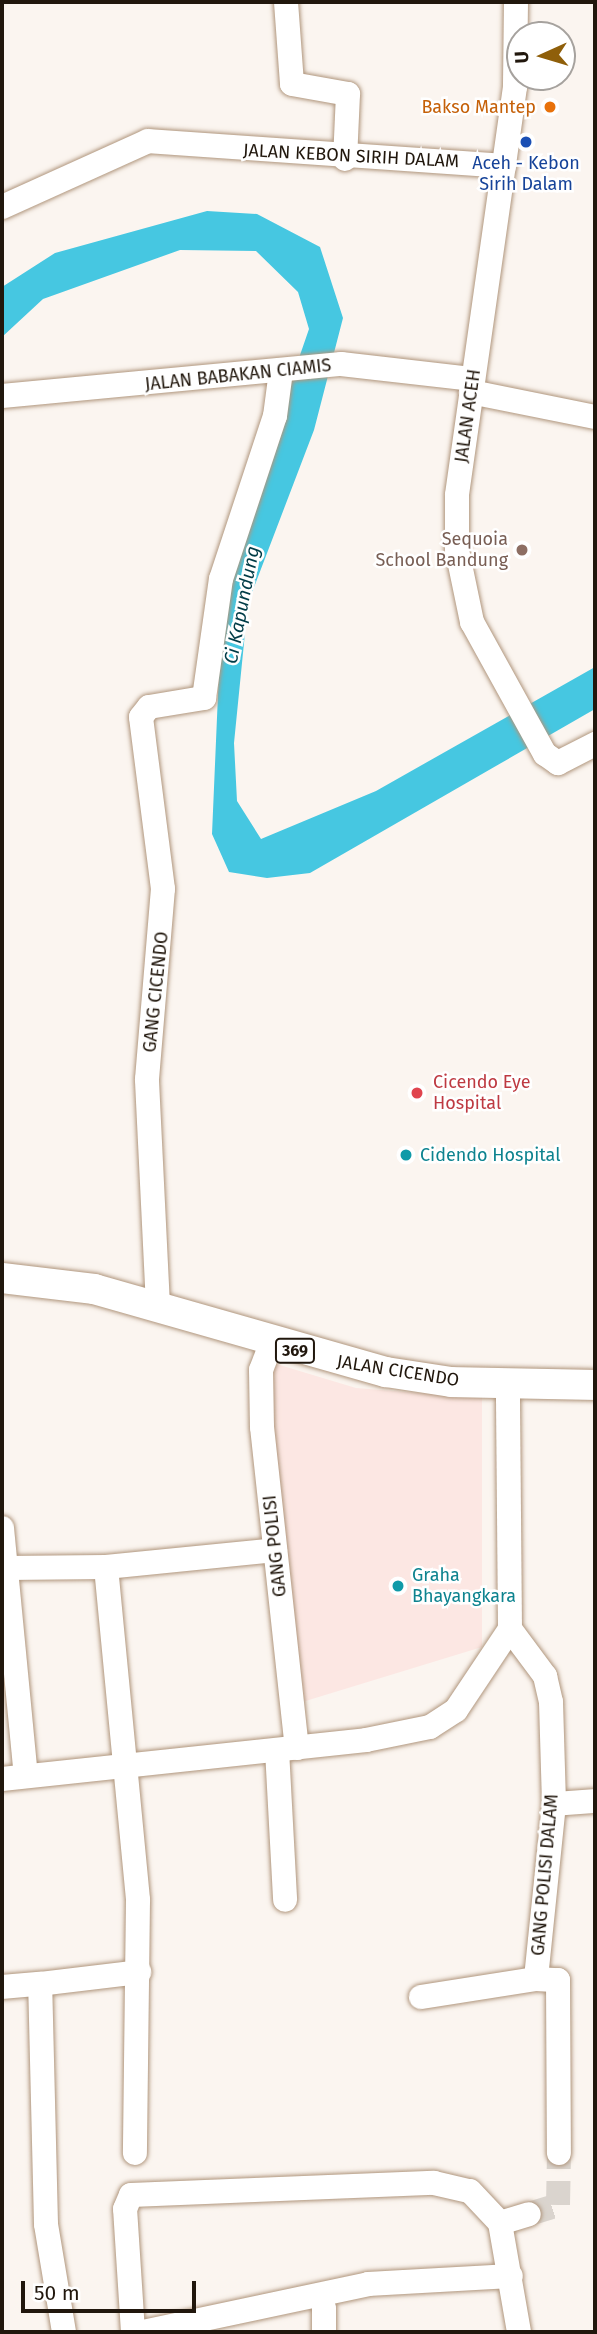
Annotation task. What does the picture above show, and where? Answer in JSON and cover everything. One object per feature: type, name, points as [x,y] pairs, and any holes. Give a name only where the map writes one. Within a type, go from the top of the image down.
[{"type":"main road","name":"JALAN CICENDO","points":[[2,1278],[158,1306],[271,1344],[386,1373],[509,1384],[595,1385]]},
{"type":"street","points":[[286,2],[292,84],[348,94],[345,159]]},
{"type":"street","name":"JALAN ACEH","points":[[516,2],[504,166],[472,385],[457,550],[472,622],[539,746],[558,763],[595,744]]},
{"type":"street","name":"JALAN KEBON SIRIH DALAM","points":[[2,207],[148,141],[183,139],[345,159],[504,166]]},
{"type":"street","name":"JALAN BABAKAN CIAMIS","points":[[2,396],[341,364],[472,385],[595,417]]},
{"type":"street","name":"GANG CICENDO","points":[[158,1306],[147,1079],[163,889],[140,722],[149,707],[203,702],[221,579],[275,416],[283,371]]},
{"type":"street","name":"GANG POLISI","points":[[271,1344],[261,1370],[262,1427],[275,1550],[287,1749],[285,1900]]},
{"type":"street","points":[[2,1528],[14,1777],[287,1749],[430,1727],[456,1710],[510,1629],[509,1384]]},
{"type":"street","points":[[6,1568],[106,1567],[275,1550]]},
{"type":"street","points":[[106,1567],[127,1765],[139,1972],[135,2153]]},
{"type":"street","name":"GANG POLISI DALAM","points":[[510,1629],[545,1676],[554,1804],[536,1979],[558,1980],[559,2153]]},
{"type":"street","points":[[554,1804],[595,1801]]},
{"type":"street","points":[[2,1987],[139,1972]]},
{"type":"street","points":[[421,1997],[536,1979]]},
{"type":"street","points":[[40,1984],[46,2224],[64,2332]]},
{"type":"street","points":[[133,2332],[125,2209],[136,2192],[434,2183],[470,2191],[500,2223],[519,2332]]},
{"type":"street","points":[[500,2223],[528,2214]]},
{"type":"street","points":[[143,2332],[368,2284],[511,2276]]},
{"type":"shaded area","points":[[273,1363],[356,1388],[482,1398],[482,1647],[299,1703],[269,1430]]},
{"type":"water","name":"Ci Kapundung","points":[[207,211],[257,214],[320,247],[343,318],[314,430],[248,603],[234,743],[237,801],[261,839],[376,791],[595,667],[595,709],[310,873],[267,878],[229,872],[212,834],[223,578],[309,329],[298,292],[256,251],[180,250],[43,299],[2,337],[2,287],[55,253]]},
{"type":"tunnel","points":[[529,2214],[558,2205],[559,2153]]},
{"type":"place","name":"Bakso Mantep","points":[[550,107]]},
{"type":"place","name":"Aceh - Kebon Sirih Dalam","points":[[526,142]]},
{"type":"place","name":"Sequoia School Bandung","points":[[522,550]]},
{"type":"place","name":"Cicendo Eye Hospital","points":[[417,1093]]},
{"type":"place","name":"Cidendo Hospital","points":[[406,1155]]},
{"type":"place","name":"Graha Bhayangkara","points":[[398,1586]]}]
